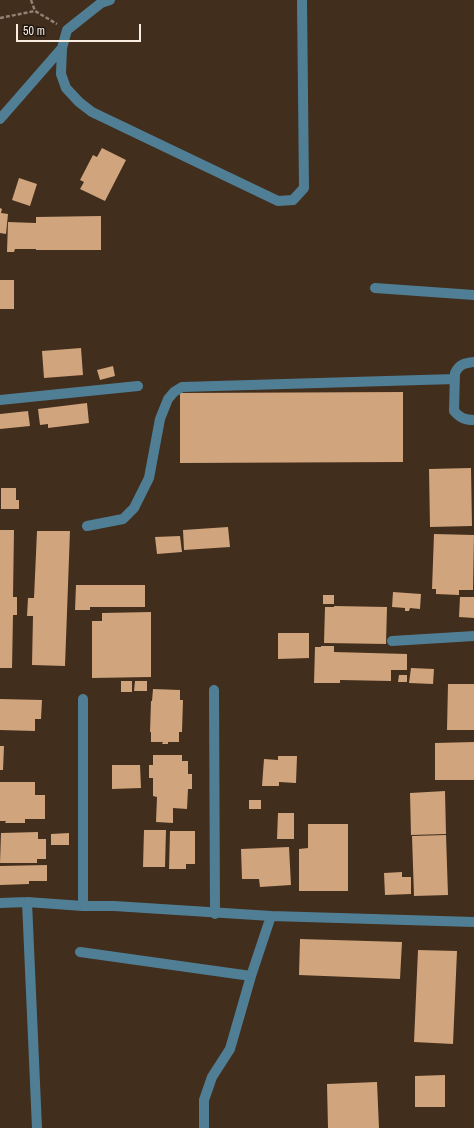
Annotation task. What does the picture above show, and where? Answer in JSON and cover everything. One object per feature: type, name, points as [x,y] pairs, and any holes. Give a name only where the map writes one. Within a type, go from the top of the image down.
[{"type":"street","points":[[110,0],[101,3],[67,30],[62,48],[60,74],[66,88],[79,102],[92,112],[278,201],[293,200],[304,188],[302,0]]},
{"type":"street","points":[[0,119],[62,48]]},
{"type":"street","points":[[375,288],[474,295]]},
{"type":"street","points":[[474,362],[464,363],[458,367],[455,372],[454,411],[459,417],[466,420],[474,420]]},
{"type":"street","points":[[87,526],[123,519],[134,508],[149,478],[160,419],[168,399],[174,392],[182,387],[455,379]]},
{"type":"street","points":[[0,400],[138,386]]},
{"type":"street","points":[[392,641],[474,636]]},
{"type":"street","points":[[214,690],[215,914]]},
{"type":"street","points":[[83,906],[84,699]]},
{"type":"street","points":[[27,902],[37,1128]]},
{"type":"street","points":[[0,903],[27,902],[83,906],[114,906],[215,914],[474,922]]},
{"type":"street","points":[[204,1128],[204,1100],[212,1077],[230,1049],[251,976],[271,916]]},
{"type":"street","points":[[80,952],[251,976]]},
{"type":"path","points":[[31,0],[35,11],[67,30]]},
{"type":"path","points":[[0,18],[35,11]]},
{"type":"building","points":[[102,148],[126,160],[105,201],[80,189],[84,182],[80,180],[93,155],[97,157]]},
{"type":"building","points":[[19,178],[37,184],[30,206],[12,200]]},
{"type":"building","points":[[0,208],[2,209],[1,213],[8,214],[6,234],[0,233]]},
{"type":"building","points":[[101,216],[101,250],[15,249],[14,252],[7,252],[8,222],[36,223],[36,217]]},
{"type":"building","points":[[0,280],[14,280],[14,309],[0,309]]},
{"type":"building","points":[[81,348],[83,375],[44,378],[42,351]]},
{"type":"building","points":[[113,366],[115,376],[100,380],[97,370]]},
{"type":"building","points":[[403,392],[403,462],[180,463],[180,393]]},
{"type":"building","points":[[87,403],[89,423],[48,428],[48,424],[40,425],[38,409]]},
{"type":"building","points":[[28,411],[30,426],[0,429],[0,414]]},
{"type":"building","points":[[471,468],[472,526],[430,527],[429,469]]},
{"type":"building","points":[[1,488],[16,488],[16,500],[19,500],[19,509],[1,509]]},
{"type":"building","points":[[228,527],[230,547],[184,550],[183,530]]},
{"type":"building","points":[[0,530],[14,530],[13,597],[17,597],[17,615],[13,615],[12,668],[0,668]]},
{"type":"building","points":[[37,531],[70,531],[65,666],[32,665],[33,616],[27,616],[28,598],[34,598]]},
{"type":"building","points":[[434,534],[474,535],[473,590],[459,590],[459,595],[436,594],[436,589],[432,589]]},
{"type":"building","points":[[180,536],[182,552],[157,554],[155,537]]},
{"type":"building","points":[[76,585],[145,585],[145,607],[90,607],[90,610],[75,610]]},
{"type":"building","points":[[393,592],[421,594],[420,609],[410,608],[409,611],[405,611],[405,608],[392,607]]},
{"type":"building","points":[[323,595],[334,595],[334,604],[323,604]]},
{"type":"building","points":[[460,597],[474,597],[474,618],[459,617]]},
{"type":"building","points":[[325,607],[387,607],[386,644],[324,643]]},
{"type":"building","points":[[151,612],[151,677],[92,678],[92,621],[102,621],[102,613]]},
{"type":"building","points":[[278,633],[309,633],[309,658],[278,659]]},
{"type":"building","points":[[334,646],[334,652],[407,654],[407,670],[391,670],[391,681],[340,680],[340,683],[314,683],[315,647]]},
{"type":"building","points":[[411,668],[434,669],[433,684],[409,683]]},
{"type":"building","points":[[399,675],[407,675],[407,682],[398,682]]},
{"type":"building","points":[[121,681],[132,681],[132,692],[121,692]]},
{"type":"building","points":[[135,681],[147,681],[147,691],[134,691]]},
{"type":"building","points":[[448,684],[474,684],[474,730],[447,730]]},
{"type":"building","points":[[153,689],[180,690],[180,700],[183,700],[182,732],[179,732],[179,742],[168,742],[168,744],[162,744],[163,742],[151,742],[151,701]]},
{"type":"building","points":[[0,699],[42,700],[41,719],[35,719],[35,731],[0,730]]},
{"type":"building","points":[[474,742],[474,780],[435,780],[435,743]]},
{"type":"building","points":[[0,746],[4,746],[3,770],[0,770]]},
{"type":"building","points":[[153,755],[182,755],[182,761],[188,761],[188,774],[192,774],[192,789],[188,789],[187,809],[173,808],[173,823],[156,822],[157,797],[153,796],[153,778],[149,778],[149,765],[153,765]]},
{"type":"building","points":[[278,756],[297,756],[296,783],[279,782],[279,786],[262,786],[264,759],[278,760]]},
{"type":"building","points":[[112,765],[140,765],[141,788],[112,789]]},
{"type":"building","points":[[0,782],[35,782],[35,795],[45,795],[45,819],[25,819],[25,823],[5,823],[6,821],[0,821]]},
{"type":"building","points":[[445,791],[446,834],[411,835],[410,793]]},
{"type":"building","points":[[249,800],[261,800],[261,809],[249,809]]},
{"type":"building","points":[[278,813],[294,813],[294,839],[277,839]]},
{"type":"building","points":[[308,824],[348,824],[348,891],[299,891],[299,849],[308,848]]},
{"type":"building","points":[[144,830],[166,830],[165,867],[143,867]]},
{"type":"building","points":[[170,831],[195,831],[195,864],[186,864],[186,869],[169,869]]},
{"type":"building","points":[[38,832],[38,839],[46,839],[46,859],[37,859],[37,863],[0,863],[1,833]]},
{"type":"building","points":[[69,833],[69,845],[51,845],[51,834]]},
{"type":"building","points":[[446,835],[448,895],[414,896],[412,836]]},
{"type":"building","points":[[289,847],[291,885],[260,887],[259,879],[242,879],[241,849]]},
{"type":"building","points":[[47,865],[47,881],[29,881],[29,884],[0,885],[0,866]]},
{"type":"building","points":[[402,872],[402,877],[411,877],[411,894],[385,895],[384,873]]},
{"type":"building","points":[[300,939],[402,942],[400,979],[299,975]]},
{"type":"building","points":[[418,950],[457,951],[453,1044],[414,1042]]},
{"type":"building","points":[[445,1075],[445,1107],[415,1107],[415,1076]]},
{"type":"building","points":[[377,1082],[379,1128],[328,1128],[327,1084]]}]
